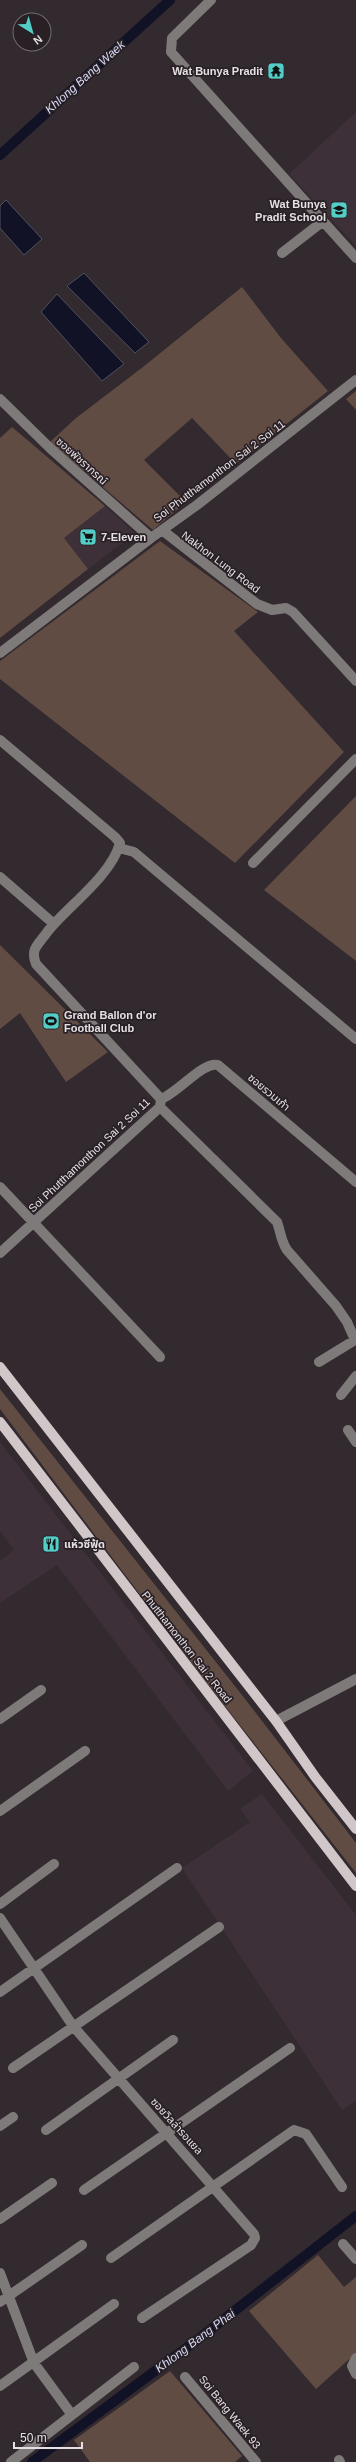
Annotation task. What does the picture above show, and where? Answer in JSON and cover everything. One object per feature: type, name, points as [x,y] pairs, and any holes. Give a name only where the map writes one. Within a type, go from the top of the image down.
[{"type":"main road","points":[[0,1367],[276,1720],[316,1778],[356,1829]]},
{"type":"main road","points":[[0,1380],[12,1382]]},
{"type":"main road","name":"Phutthamonthon Sai 2 Road","points":[[0,1422],[356,1886]]},
{"type":"street","points":[[211,0],[172,38],[171,52],[322,222],[356,258]]},
{"type":"street","points":[[282,253],[322,222]]},
{"type":"street","name":"Soi Phutthamonthon Sai 2 Soi 11","points":[[0,652],[151,538],[198,505],[356,380]]},
{"type":"street","name":"ซอยพัชราภรณ์","points":[[0,399],[50,448],[151,538]]},
{"type":"street","name":"Nakhon Lung Road","points":[[162,530],[257,604],[272,610],[286,608],[292,612],[356,681]]},
{"type":"street","points":[[0,740],[115,837],[120,843],[119,848],[134,852],[356,1039]]},
{"type":"street","points":[[253,863],[356,759]]},
{"type":"street","name":"Soi Phutthamonthon Sai 2 Soi 11","points":[[0,1253],[161,1103],[36,964],[34,957],[35,949],[54,924],[105,870],[119,848]]},
{"type":"street","points":[[0,877],[54,924]]},
{"type":"street","name":"ซอยรวมเก้า","points":[[161,1103],[207,1065],[218,1065],[356,1182]]},
{"type":"street","points":[[161,1103],[276,1222],[281,1235],[281,1240],[287,1250],[336,1306],[347,1322],[355,1340],[319,1362]]},
{"type":"street","points":[[0,1187],[32,1224],[160,1357]]},
{"type":"street","points":[[341,1395],[356,1376]]},
{"type":"street","points":[[348,1430],[356,1442]]},
{"type":"street","points":[[276,1720],[356,1678]]},
{"type":"street","points":[[0,1719],[41,1690]]},
{"type":"street","points":[[0,1810],[86,1751]]},
{"type":"street","points":[[0,1904],[54,1864]]},
{"type":"street","points":[[0,1992],[177,1868]]},
{"type":"street","name":"ซอยวิลล่ารอแยล","points":[[0,1918],[73,2026],[214,2186],[254,2234],[255,2238],[251,2245],[142,2318]]},
{"type":"street","points":[[13,2068],[219,1927]]},
{"type":"street","points":[[46,2130],[119,2080],[172,2040]]},
{"type":"street","points":[[84,2190],[290,2048]]},
{"type":"street","points":[[0,2126],[13,2117]]},
{"type":"street","points":[[111,2258],[294,2130],[306,2134],[342,2187]]},
{"type":"street","points":[[0,2219],[52,2183]]},
{"type":"street","points":[[343,2244],[356,2259]]},
{"type":"street","points":[[4,2299],[82,2245]]},
{"type":"street","points":[[0,2273],[4,2299],[34,2363],[72,2415]]},
{"type":"street","points":[[0,2386],[114,2304]]},
{"type":"street","points":[[356,2358],[352,2366],[356,2374]]},
{"type":"street","points":[[11,2462],[134,2367]]},
{"type":"street","name":"Soi Bang Waek 93","points":[[185,2376],[256,2462]]},
{"type":"shaded area","name":"Wat Bunya Pradit School","points":[[356,112],[356,246],[289,174]]},
{"type":"shaded area","points":[[242,287],[281,338],[328,391],[236,464],[192,418],[144,460],[186,502],[153,530],[50,442],[76,418],[143,367]]},
{"type":"shaded area","points":[[356,391],[356,410],[346,399]]},
{"type":"shaded area","points":[[12,427],[105,506],[64,538],[88,569],[0,638],[0,438]]},
{"type":"shaded area","points":[[105,506],[135,533],[88,569],[64,538]]},
{"type":"shaded area","points":[[160,541],[258,612],[234,631],[344,752],[235,863],[0,679],[0,661]]},
{"type":"shaded area","points":[[356,796],[356,961],[264,890]]},
{"type":"shaded area","name":"Grand Ballon d'or Football Club","points":[[0,945],[108,1052],[66,1082],[20,1013],[0,1029]]},
{"type":"shaded area","points":[[0,1389],[242,1695],[356,1843],[356,1873],[200,1674],[0,1409]]},
{"type":"shaded area","points":[[0,1442],[253,1771],[228,1791],[57,1565],[0,1603],[0,1561],[14,1550],[0,1531]]},
{"type":"shaded area","points":[[262,1794],[356,1915],[356,2101],[342,2110],[182,1868],[250,1822],[240,1809]]},
{"type":"shaded area","points":[[318,2255],[344,2287],[356,2277],[356,2353],[316,2389],[249,2311]]},
{"type":"shaded area","points":[[170,2371],[242,2456],[235,2462],[90,2462],[74,2440]]},
{"type":"water","points":[[6,200],[42,239],[24,255],[0,228],[0,206]]},
{"type":"water","points":[[84,273],[149,342],[135,353],[67,286]]},
{"type":"water","points":[[57,294],[124,364],[102,381],[41,312]]},
{"type":"waterway","name":"Khlong Bang Waek","points":[[0,155],[170,0]]},
{"type":"waterway","name":"Khlong Bang Phai","points":[[32,2462],[201,2337],[356,2216]]},
{"type":"place","name":"Wat Bunya Pradit","points":[[276,71]]},
{"type":"place","name":"Wat Bunya Pradit School","points":[[339,210]]},
{"type":"place","name":"7-Eleven","points":[[88,537]]},
{"type":"place","name":"Grand Ballon d'or Football Club","points":[[51,1021]]},
{"type":"place","name":"แห้วซีฟู้ด","points":[[51,1544]]}]
